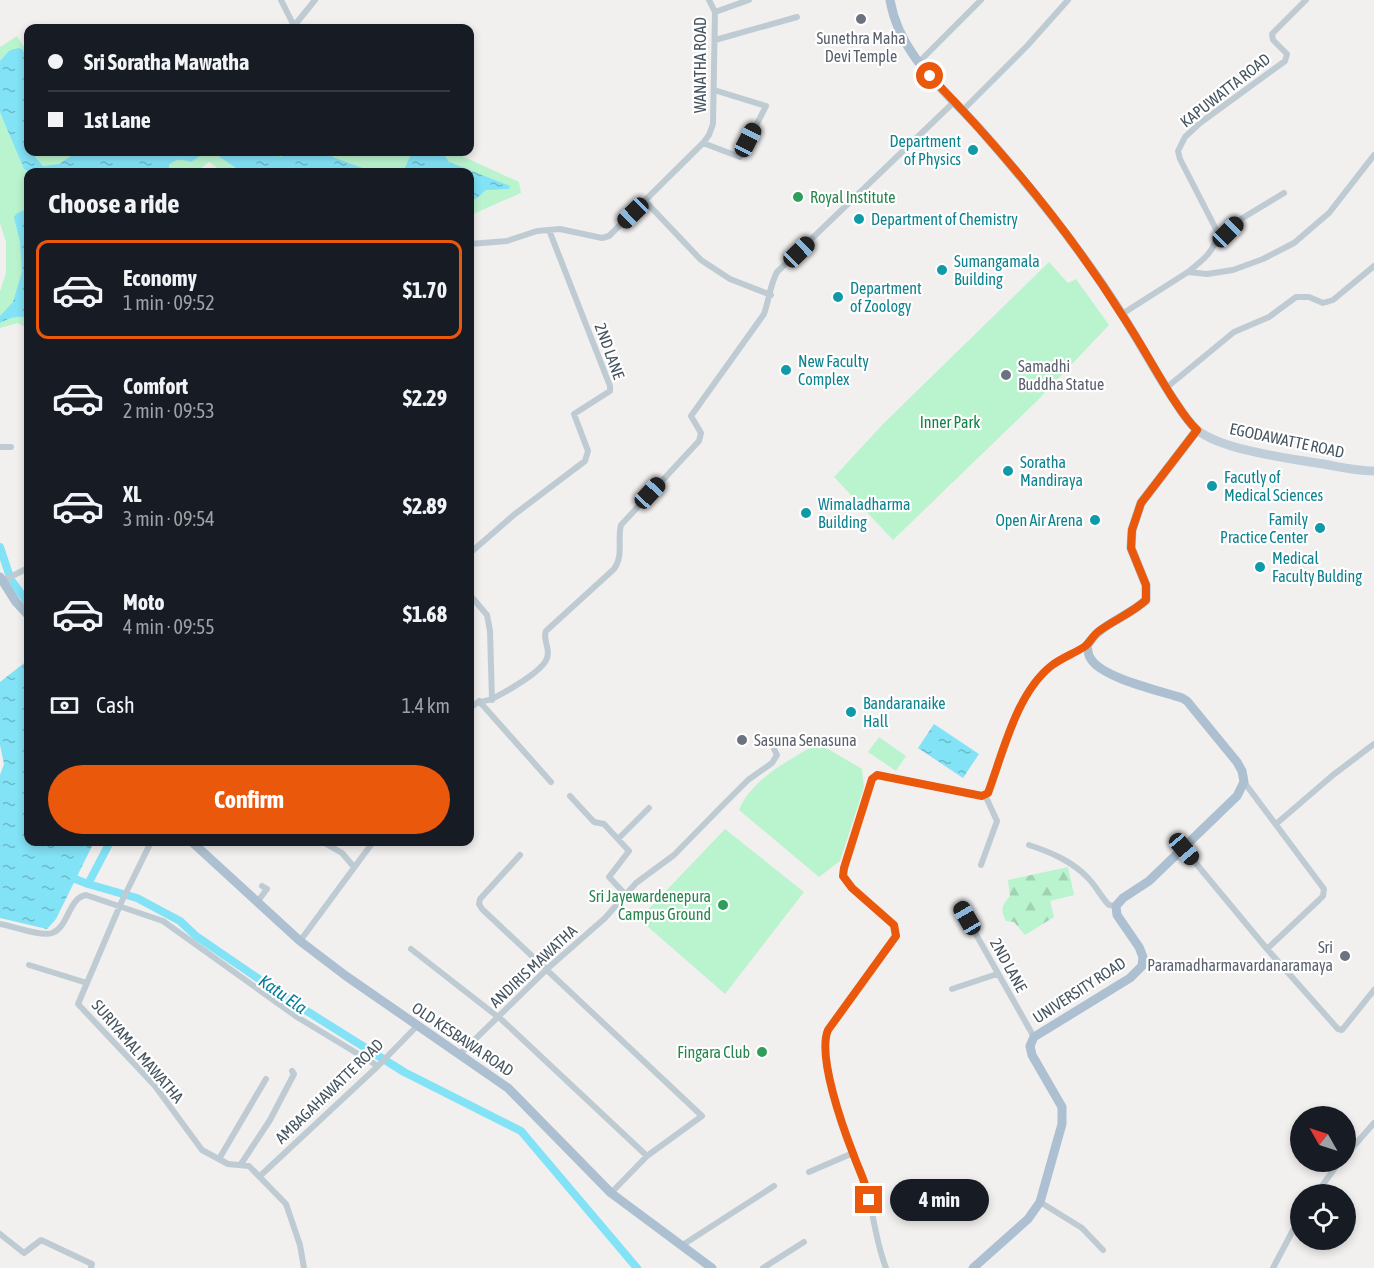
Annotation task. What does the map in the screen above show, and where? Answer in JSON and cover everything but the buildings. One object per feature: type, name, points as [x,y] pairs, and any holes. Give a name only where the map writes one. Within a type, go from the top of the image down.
[{"type":"main road","points":[[890,0],[893,20],[903,41],[918,63],[1010,163],[1069,239],[1122,314],[1190,424],[1197,430],[1141,503],[1132,530],[1131,548],[1146,585],[1146,600],[1091,637],[1087,646],[1090,660],[1100,668],[1127,681],[1182,698],[1192,706],[1237,762],[1244,782],[1238,796],[1184,849],[1149,881],[1123,898],[1116,906]]},
{"type":"main road","points":[[2,580],[24,611]]},
{"type":"main road","name":"OLD KESBAWA ROAD","points":[[196,846],[300,941],[346,976],[519,1096],[611,1193],[712,1268]]},
{"type":"main road","name":"UNIVERSITY ROAD","points":[[973,1268],[1028,1219],[1040,1202],[1062,1124],[1062,1107],[1032,1054],[1030,1046],[1034,1037],[1130,978],[1142,966],[1143,957],[1139,947],[1117,915],[1116,906]]},
{"type":"street","points":[[281,0],[293,24]]},
{"type":"street","points":[[296,24],[315,0]]},
{"type":"street","name":"WANATHA ROAD","points":[[474,244],[507,241],[537,231],[560,229],[602,238],[609,236],[703,143],[713,124],[715,12],[710,0]]},
{"type":"street","points":[[715,12],[749,0]]},
{"type":"street","points":[[918,63],[981,0]]},
{"type":"street","points":[[963,110],[1027,46],[1068,0]]},
{"type":"street","name":"KAPUWATTA ROAD","points":[[1216,244],[1218,233],[1178,151],[1185,137],[1200,123],[1285,61],[1287,54],[1273,40],[1272,34],[1306,0]]},
{"type":"street","points":[[715,40],[797,17]]},
{"type":"street","points":[[703,143],[740,157],[766,106],[714,90]]},
{"type":"street","points":[[474,704],[492,700],[539,669],[547,659],[548,648],[544,636],[546,631],[620,561],[621,550],[618,537],[621,525],[699,441],[701,433],[691,416],[764,314],[771,295],[771,282],[777,272],[955,101]]},
{"type":"street","points":[[1188,272],[1207,274],[1233,270],[1263,259],[1294,243],[1329,213],[1374,155]]},
{"type":"street","points":[[1122,314],[1188,272],[1203,260],[1241,219],[1284,193]]},
{"type":"street","points":[[645,201],[701,260],[730,279],[771,295]]},
{"type":"street","name":"2ND LANE","points":[[474,550],[515,514],[585,461],[588,450],[574,414],[610,391],[549,230]]},
{"type":"street","points":[[1166,388],[1234,332],[1269,317],[1296,297],[1309,297],[1323,303],[1333,300],[1374,266]]},
{"type":"street","name":"EGODAWATTE ROAD","points":[[1197,430],[1202,435],[1232,446],[1374,471]]},
{"type":"street","points":[[0,447],[11,447]]},
{"type":"street","points":[[2,580],[24,570]]},
{"type":"street","points":[[474,599],[487,615],[490,630],[492,700]]},
{"type":"street","points":[[886,1268],[878,1248],[869,1196],[837,1105],[824,1041],[828,1030],[896,936],[894,925],[852,888],[843,876],[872,779],[877,775],[985,795],[988,793],[1016,718],[1034,683],[1052,665],[1087,646]]},
{"type":"street","points":[[479,701],[550,782]]},
{"type":"street","points":[[1276,824],[1333,775],[1374,744]]},
{"type":"street","name":"ANDIRIS MAWATHA","points":[[459,1055],[547,969],[605,918],[625,894],[648,873],[674,855],[748,780],[772,763],[777,756],[774,749]]},
{"type":"street","points":[[1244,782],[1324,889],[1320,900],[1267,949]]},
{"type":"street","points":[[981,865],[997,821],[985,795]]},
{"type":"street","points":[[570,796],[594,822],[604,824],[629,851],[609,877],[625,894]]},
{"type":"street","points":[[618,839],[649,808]]},
{"type":"street","points":[[1029,845],[1047,851],[1073,865],[1089,879],[1109,905],[1116,906]]},
{"type":"street","name":"SURIYAMAL MAWATHA","points":[[149,846],[120,904],[78,1004],[155,1086],[202,1150],[228,1164],[249,1166],[286,1204],[300,1245],[304,1268]]},
{"type":"street","points":[[330,846],[342,853],[354,867]]},
{"type":"street","points":[[300,941],[370,846]]},
{"type":"street","points":[[1184,849],[1267,949],[1338,1029],[1342,1030],[1374,990]]},
{"type":"street","points":[[520,855],[480,899],[479,904],[482,909],[702,1116],[647,1156],[611,1193]]},
{"type":"street","points":[[258,901],[267,889],[262,886]]},
{"type":"street","points":[[0,924],[48,934],[63,924],[77,899],[83,895],[120,904],[169,924],[297,1017],[378,1066]]},
{"type":"street","name":"2ND LANE","points":[[960,906],[1034,1037]]},
{"type":"street","points":[[411,949],[498,1017],[647,1156]]},
{"type":"street","points":[[29,965],[87,983]]},
{"type":"street","points":[[952,988],[997,974]]},
{"type":"street","name":"AMBAGAHAWATTE ROAD","points":[[260,1176],[378,1066],[417,1026]]},
{"type":"street","points":[[241,1164],[270,1120],[294,1074],[292,1071]]},
{"type":"street","points":[[219,1159],[266,1079]]},
{"type":"street","points":[[1356,1144],[1374,1123]]},
{"type":"street","points":[[809,1172],[853,1153]]},
{"type":"street","points":[[681,1246],[774,1186]]},
{"type":"street","points":[[1040,1202],[1082,1228],[1103,1250]]},
{"type":"street","points":[[0,1234],[24,1253],[42,1240],[79,1256],[92,1264],[92,1268]]},
{"type":"street","points":[[1273,1268],[1290,1236]]},
{"type":"street","points":[[763,1268],[804,1242]]},
{"type":"green space","points":[[17,36],[24,47],[24,156],[462,156],[519,182],[521,193],[474,214],[474,168],[217,168],[209,162],[201,168],[24,168],[24,327],[18,323],[0,328],[0,291],[6,273],[6,242],[0,223],[0,47]]},
{"type":"green space","name":"Inner Park","points":[[1049,262],[1068,283],[1076,279],[1109,325],[1038,400],[893,540],[834,477],[883,424]]},
{"type":"green space","points":[[879,737],[906,756],[896,771],[868,752]]},
{"type":"green space","points":[[818,743],[862,769],[864,787],[840,861],[819,877],[739,810],[753,788],[762,779]]},
{"type":"green space","name":"Sri Jayewardenepura Campus Ground","points":[[725,829],[804,892],[725,994],[639,919]]},
{"type":"green space","points":[[1068,867],[1074,895],[1050,901],[1054,917],[1025,935],[1014,922],[1006,921],[1003,911],[1010,896],[1008,880]]},
{"type":"water","points":[[18,48],[24,52],[24,156],[35,156],[43,166],[59,164],[71,156],[200,156],[191,162],[174,161],[169,168],[24,169],[0,112],[0,61],[9,51]]},
{"type":"water","points":[[218,156],[332,156],[362,168],[236,168]]},
{"type":"water","points":[[410,156],[445,156],[449,162],[464,168],[405,168]]},
{"type":"water","points":[[474,172],[510,186],[509,189],[486,190],[474,199]]},
{"type":"water","points":[[24,210],[24,318],[14,317],[0,323],[0,316],[13,302],[22,272],[20,241],[14,218],[16,214]]},
{"type":"water","points":[[24,663],[24,846],[92,846],[56,919],[47,929],[0,918],[0,775],[4,764],[0,745],[0,682]]},
{"type":"water","points":[[934,724],[979,754],[963,778],[918,748]]},
{"type":"waterway","name":"Katu Ela","points":[[0,547],[11,580],[24,598]]},
{"type":"waterway","name":"Katu Ela","points":[[108,846],[88,884],[137,898],[180,921],[196,936],[294,1003],[404,1072],[521,1131],[637,1268]]},
{"type":"waterway","points":[[70,872],[75,879],[88,884]]},
{"type":"place","name":"Sunethra Maha Devi Temple","points":[[861,19]]},
{"type":"place","name":"Department of Physics","points":[[973,150]]},
{"type":"place","name":"Royal Institute","points":[[798,197]]},
{"type":"place","name":"Department of Chemistry","points":[[859,219]]},
{"type":"place","name":"Sumangamala Building","points":[[942,270]]},
{"type":"place","name":"Department of Zoology","points":[[838,297]]},
{"type":"place","name":"New Faculty Complex","points":[[786,370]]},
{"type":"place","name":"Samadhi Buddha Statue","points":[[1006,375]]},
{"type":"place","name":"Soratha Mandiraya","points":[[1008,471]]},
{"type":"place","name":"Facutly of Medical Sciences","points":[[1212,486]]},
{"type":"place","name":"Wimaladharma Building","points":[[806,513]]},
{"type":"place","name":"Open Air Arena","points":[[1095,520]]},
{"type":"place","name":"Family Practice Center","points":[[1320,528]]},
{"type":"place","name":"Medical Faculty Bulding","points":[[1260,567]]},
{"type":"place","name":"Bandaranaike Hall","points":[[851,712]]},
{"type":"place","name":"Sasuna Senasuna","points":[[742,740]]},
{"type":"place","name":"Sri Jayewardenepura Campus Ground","points":[[723,905]]},
{"type":"place","name":"Sri Paramadharmavardanaramaya","points":[[1345,956]]},
{"type":"place","name":"Fingara Club","points":[[762,1052]]},
{"type":"route","points":[[869,1200],[837,1105],[824,1041],[828,1030],[896,936],[894,925],[852,888],[843,876],[872,779],[877,775],[982,796],[988,793],[1016,718],[1034,683],[1052,665],[1087,646],[1091,637],[1146,600],[1146,585],[1131,548],[1132,530],[1141,503],[1197,430],[1190,424],[1122,314],[1069,239],[1010,163],[930,76]]}]
